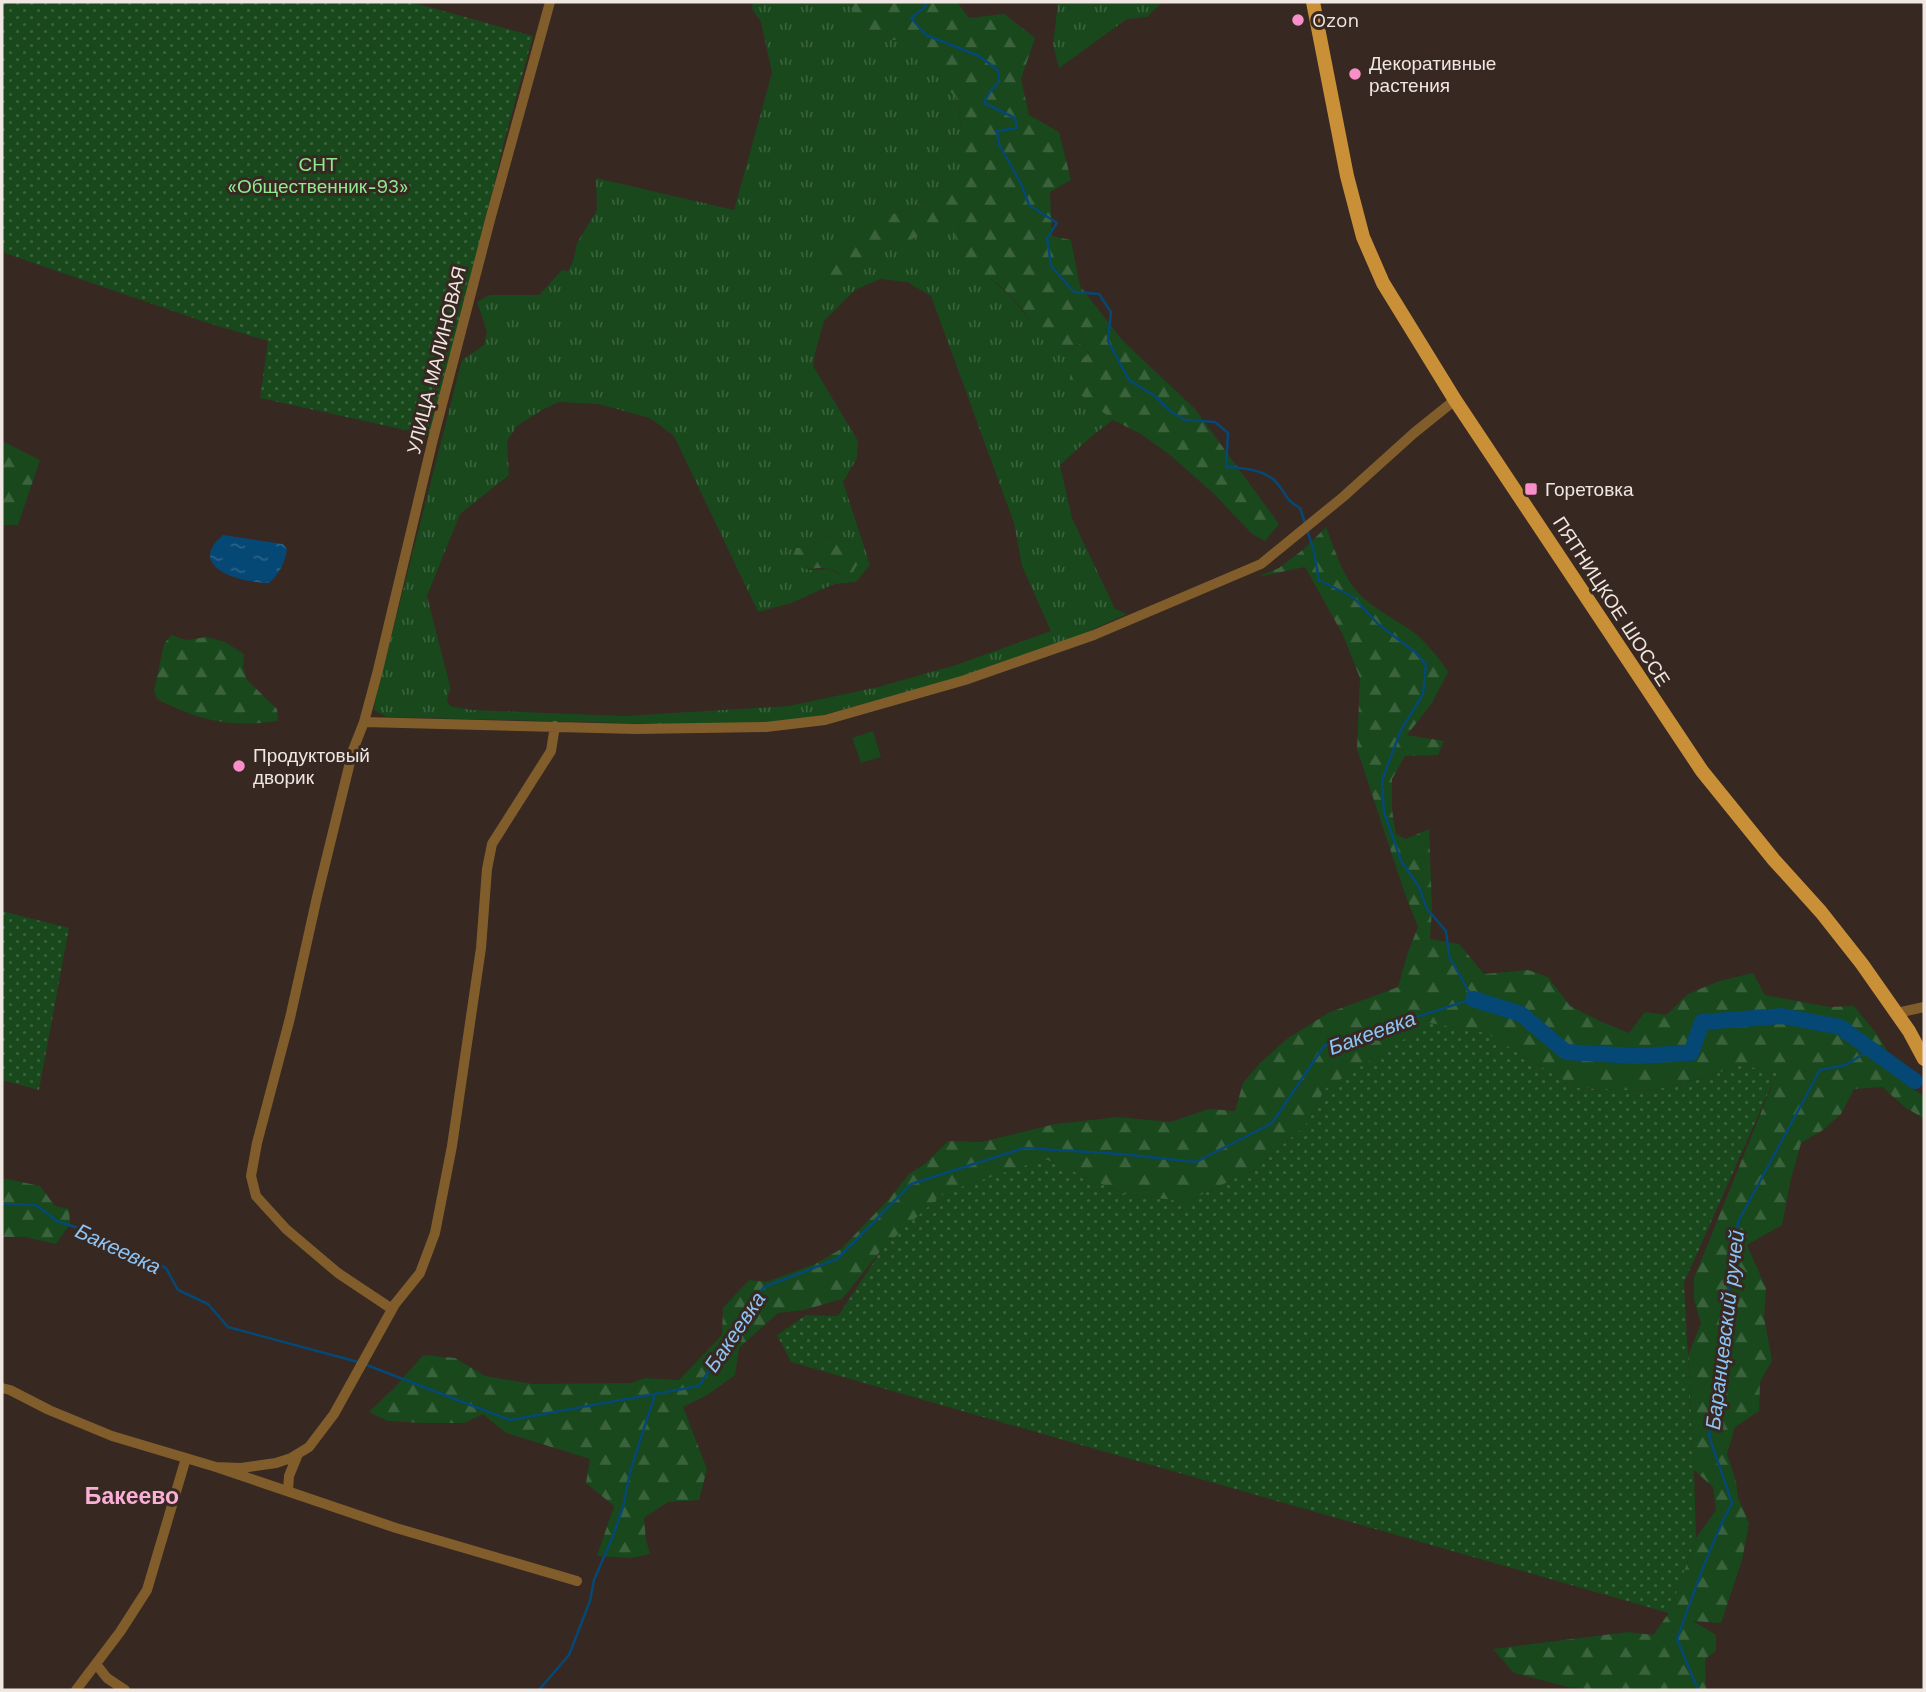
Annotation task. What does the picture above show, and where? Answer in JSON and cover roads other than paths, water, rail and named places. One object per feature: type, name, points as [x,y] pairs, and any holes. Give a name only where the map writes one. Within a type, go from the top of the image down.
[{"type":"main road","name":"ПЯТНИЦКОЕ ШОССЕ","points":[[1313,2],[1347,176],[1363,237],[1383,283],[1455,400],[1702,771],[1862,964],[1897,1013],[1924,1059]]},
{"type":"street","name":"УЛИЦА МАЛИНОВАЯ","points":[[392,1309],[338,1273],[286,1229],[256,1196],[251,1176],[323,870],[354,750],[364,722],[490,220],[549,5]]},
{"type":"street","points":[[364,722],[636,729],[766,727],[825,720],[965,680],[1094,635],[1261,564],[1455,400]]},
{"type":"street","points":[[216,1467],[241,1468],[276,1464],[309,1447],[334,1414],[392,1309],[420,1273],[435,1233],[453,1146],[492,844],[551,751],[555,726]]},
{"type":"street","points":[[1897,1013],[1924,1007]]},
{"type":"street","points":[[2,1388],[112,1436],[216,1467],[396,1528],[578,1581]]},
{"type":"street","points":[[288,1491],[289,1476],[298,1453]]},
{"type":"street","points":[[76,1690],[120,1632],[147,1590],[186,1458]]},
{"type":"street","points":[[96,1664],[107,1678],[125,1690]]},
{"type":"water","points":[[223,535],[283,544],[287,549],[279,572],[269,583],[233,577],[222,571],[214,565],[210,556],[213,547]]},
{"type":"waterway","name":"Горетовка","points":[[926,2],[925,7],[911,18],[926,35],[979,56],[998,70],[999,82],[984,103],[1015,118],[1017,128],[997,131],[999,144],[1022,186],[1029,205],[1057,223],[1047,238],[1051,266],[1074,292],[1099,294],[1111,312],[1108,341],[1129,380],[1185,420],[1215,422],[1228,433],[1226,467],[1251,470],[1269,476],[1290,501],[1300,508],[1305,523]]},
{"type":"waterway","name":"Бакеевка","points":[[364,1364],[510,1420],[699,1386],[764,1287],[837,1259],[911,1184],[1024,1148],[1196,1162],[1272,1123],[1324,1046],[1473,999],[1449,956],[1446,931],[1427,909],[1419,887],[1401,861],[1384,812],[1382,780],[1401,730],[1423,694],[1426,665],[1415,652],[1378,624],[1353,597],[1319,580],[1307,529]]},
{"type":"waterway","name":"Горетовка","points":[[1473,999],[1521,1014],[1566,1052],[1636,1056],[1691,1053],[1702,1022],[1782,1016],[1840,1027],[1915,1081]]},
{"type":"waterway","name":"Баранцевский ручей","points":[[1698,1690],[1677,1639],[1709,1553],[1732,1503],[1709,1436],[1738,1222],[1820,1070],[1846,1065],[1871,1049]]},
{"type":"waterway","name":"Бакеевка","points":[[2,1204],[36,1205],[57,1221],[87,1231],[166,1268],[178,1290],[208,1304],[228,1327],[358,1362]]},
{"type":"waterway","points":[[539,1690],[569,1655],[590,1601],[594,1580],[623,1507],[630,1472],[655,1394]]},
{"type":"place","name":"Ozon","points":[[1298,20]]},
{"type":"place","name":"Декоративные растения","points":[[1355,74]]},
{"type":"place","name":"Горетовка","points":[[1531,489]]},
{"type":"place","name":"Продуктовый дворик","points":[[239,766]]},
{"type":"district","name":"Бакеево","points":[[132,1496]]},
{"type":"park label","name":"СНТ «Общественник-93»","points":[[318,175]]}]
